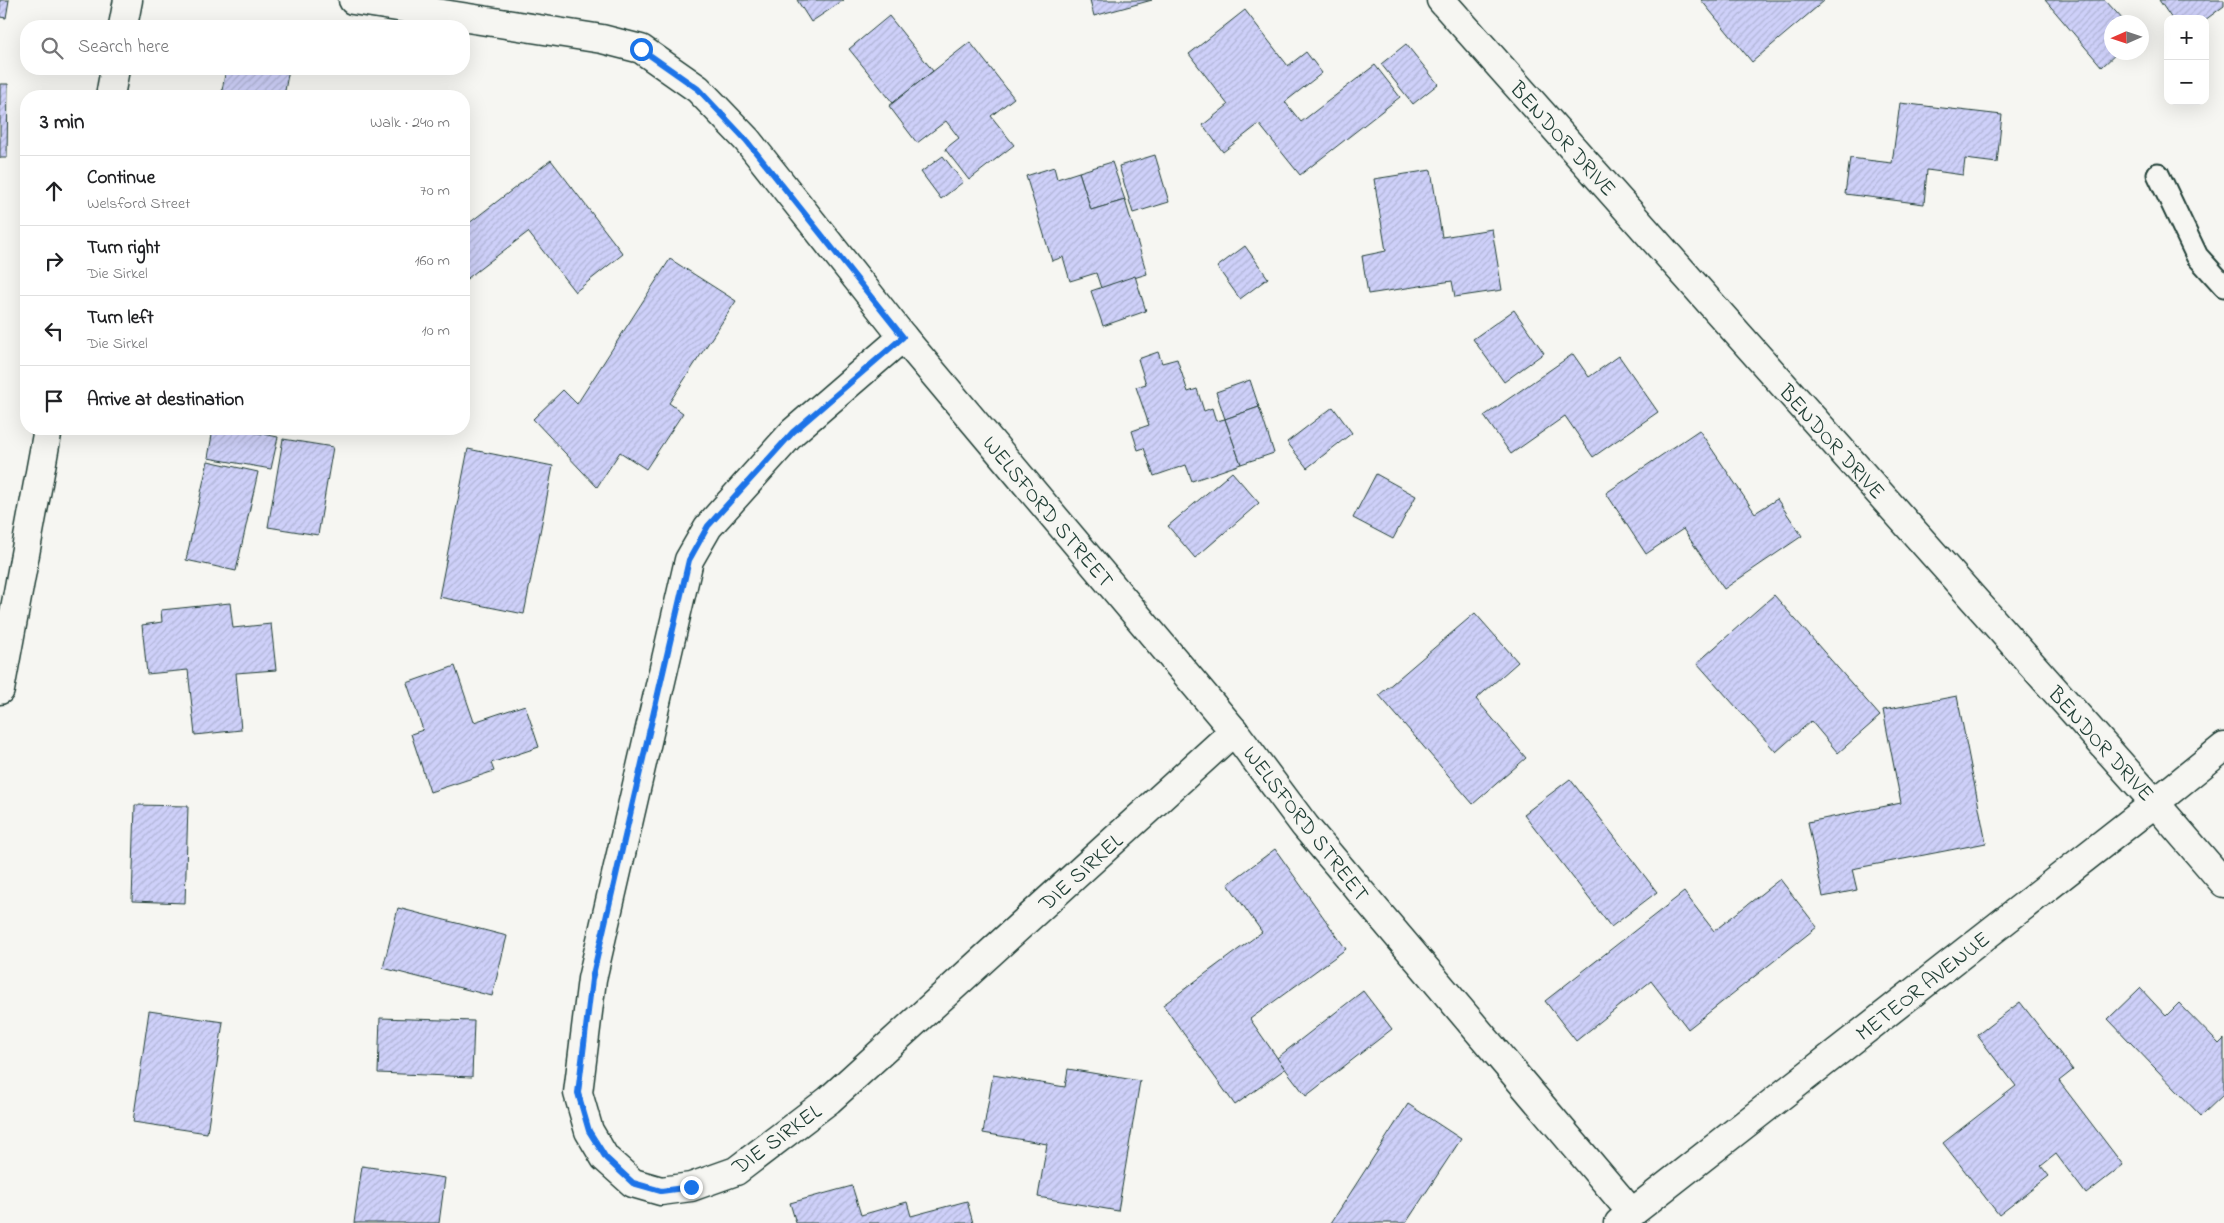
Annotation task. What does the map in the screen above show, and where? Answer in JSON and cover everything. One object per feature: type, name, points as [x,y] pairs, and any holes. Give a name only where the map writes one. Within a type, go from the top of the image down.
[{"type":"street","points":[[124,20],[128,0]]},
{"type":"street","name":"WELSFORD STREET","points":[[353,0],[602,38],[641,49],[698,89],[746,140],[903,337],[1234,731],[1305,826],[1625,1218]]},
{"type":"street","name":"BENDOR DRIVE","points":[[1441,0],[2156,803],[2224,883]]},
{"type":"street","points":[[111,90],[114,75]]},
{"type":"street","name":"DIE SIRKEL","points":[[903,337],[793,432],[708,526],[689,560],[591,988],[578,1093],[589,1131],[606,1158],[633,1183],[661,1191],[691,1187],[736,1171],[829,1100],[1234,731]]},
{"type":"street","points":[[0,690],[47,435]]},
{"type":"street","name":"METEOR AVENUE","points":[[1625,1218],[2156,803],[2224,747]]},
{"type":"lane","points":[[2158,174],[2197,256],[2224,286]]},
{"type":"building","points":[[0,0],[9,0],[6,18],[0,17]]},
{"type":"building","points":[[797,0],[844,0],[811,22]]},
{"type":"building","points":[[1090,0],[1152,0],[1094,16]]},
{"type":"building","points":[[1701,0],[1823,0],[1824,1],[1752,62]]},
{"type":"building","points":[[2045,0],[2105,0],[2119,15],[2104,15],[2104,60],[2109,60],[2102,67]]},
{"type":"building","points":[[2159,0],[2224,0],[2224,6],[2209,17],[2209,15],[2169,15]]},
{"type":"building","points":[[1245,10],[1288,66],[1306,52],[1322,73],[1285,102],[1301,122],[1375,65],[1400,97],[1300,175],[1259,124],[1223,152],[1203,125],[1228,105],[1189,54]]},
{"type":"building","points":[[889,16],[933,71],[893,103],[849,49]]},
{"type":"building","points":[[970,42],[1014,98],[991,116],[1014,145],[969,180],[945,149],[959,138],[946,121],[917,143],[889,106]]},
{"type":"building","points":[[1406,44],[1438,84],[1413,104],[1381,64]]},
{"type":"building","points":[[225,75],[288,75],[285,90],[222,90]]},
{"type":"building","points":[[0,84],[8,84],[7,158],[0,158]]},
{"type":"building","points":[[1900,103],[2002,115],[1997,163],[1965,159],[1963,175],[1927,170],[1924,204],[1845,194],[1850,158],[1892,163]]},
{"type":"building","points":[[1155,155],[1169,202],[1133,213],[1119,166]]},
{"type":"building","points":[[943,156],[963,182],[941,199],[921,172]]},
{"type":"building","points":[[551,160],[623,254],[575,292],[528,232],[470,276],[470,222]]},
{"type":"building","points":[[1112,162],[1125,200],[1091,210],[1079,172]]},
{"type":"building","points":[[1054,167],[1057,179],[1079,172],[1091,210],[1125,200],[1147,274],[1101,288],[1096,273],[1070,281],[1063,257],[1052,261],[1026,176]]},
{"type":"building","points":[[1431,170],[1442,237],[1492,229],[1502,290],[1455,297],[1452,281],[1368,294],[1362,256],[1386,251],[1374,179]]},
{"type":"building","points":[[1245,246],[1268,278],[1240,299],[1217,267]]},
{"type":"building","points":[[670,259],[736,301],[669,403],[683,413],[646,469],[620,452],[597,487],[533,419],[563,390],[577,404]]},
{"type":"building","points":[[1135,276],[1146,311],[1103,326],[1091,291]]},
{"type":"building","points":[[1514,310],[1544,353],[1504,382],[1473,339]]},
{"type":"building","points":[[1158,352],[1162,363],[1177,359],[1188,392],[1197,389],[1204,411],[1212,408],[1216,421],[1225,419],[1241,464],[1192,481],[1186,465],[1154,476],[1144,448],[1138,450],[1132,431],[1149,425],[1136,387],[1146,384],[1138,359]]},
{"type":"building","points":[[1573,354],[1589,377],[1619,356],[1658,412],[1593,457],[1565,416],[1511,454],[1484,416]]},
{"type":"building","points":[[1250,380],[1259,407],[1225,419],[1216,392]]},
{"type":"building","points":[[1259,407],[1274,453],[1241,464],[1225,419]]},
{"type":"building","points":[[1333,407],[1352,433],[1307,468],[1287,442]]},
{"type":"building","points":[[1699,430],[1755,513],[1777,499],[1802,536],[1724,589],[1683,529],[1646,554],[1606,493]]},
{"type":"building","points":[[212,435],[268,435],[278,437],[271,469],[208,458]]},
{"type":"building","points":[[283,439],[333,447],[318,535],[268,527]]},
{"type":"building","points":[[468,449],[553,466],[524,614],[439,597]]},
{"type":"building","points":[[208,461],[258,472],[236,571],[186,560]]},
{"type":"building","points":[[1232,472],[1259,503],[1195,558],[1168,526]]},
{"type":"building","points":[[1376,474],[1416,496],[1393,539],[1353,518]]},
{"type":"building","points":[[1774,595],[1880,716],[1838,753],[1811,721],[1776,752],[1697,663]]},
{"type":"building","points":[[230,603],[233,628],[271,624],[276,670],[236,673],[241,730],[195,735],[188,670],[147,674],[142,625],[162,622],[161,610]]},
{"type":"building","points":[[1475,613],[1518,662],[1476,699],[1526,758],[1473,804],[1379,695]]},
{"type":"building","points":[[455,666],[474,722],[525,705],[539,747],[491,763],[494,771],[430,792],[411,734],[423,730],[407,683]]},
{"type":"building","points":[[1957,696],[1986,843],[1852,869],[1857,890],[1823,897],[1808,822],[1901,803],[1883,710]]},
{"type":"building","points":[[1570,779],[1657,892],[1611,927],[1524,814]]},
{"type":"building","points":[[135,805],[188,806],[185,903],[132,901]]},
{"type":"building","points":[[1275,849],[1346,949],[1250,1019],[1285,1069],[1235,1105],[1163,1005],[1262,932],[1228,884]]},
{"type":"building","points":[[1780,879],[1817,927],[1688,1029],[1651,981],[1576,1041],[1545,1001],[1684,892],[1714,931]]},
{"type":"building","points":[[398,908],[507,936],[492,996],[383,968]]},
{"type":"building","points":[[2140,988],[2166,1016],[2179,1003],[2219,1044],[2224,1039],[2224,1094],[2201,1116],[2108,1019]]},
{"type":"building","points":[[1363,991],[1392,1029],[1306,1096],[1277,1058]]},
{"type":"building","points":[[2020,1002],[2073,1070],[2059,1081],[2123,1165],[2086,1194],[2056,1154],[2041,1166],[2049,1176],[1999,1215],[1943,1143],[2016,1086],[1977,1035]]},
{"type":"building","points":[[149,1011],[223,1022],[207,1133],[133,1122]]},
{"type":"building","points":[[380,1018],[474,1021],[472,1077],[378,1073]]},
{"type":"building","points":[[1068,1069],[1140,1081],[1118,1211],[1038,1197],[1047,1144],[983,1133],[993,1075],[1065,1087]]},
{"type":"building","points":[[1408,1104],[1461,1139],[1406,1223],[1331,1223]]},
{"type":"building","points":[[362,1166],[445,1178],[439,1223],[354,1223]]},
{"type":"building","points":[[852,1186],[861,1215],[907,1202],[911,1216],[967,1201],[973,1223],[796,1223],[790,1203]]},
{"type":"route","points":[[641,49],[698,89],[746,140],[903,337],[793,432],[708,526],[689,560],[592,979],[578,1093],[589,1131],[606,1158],[633,1183],[661,1191],[691,1187]]}]
